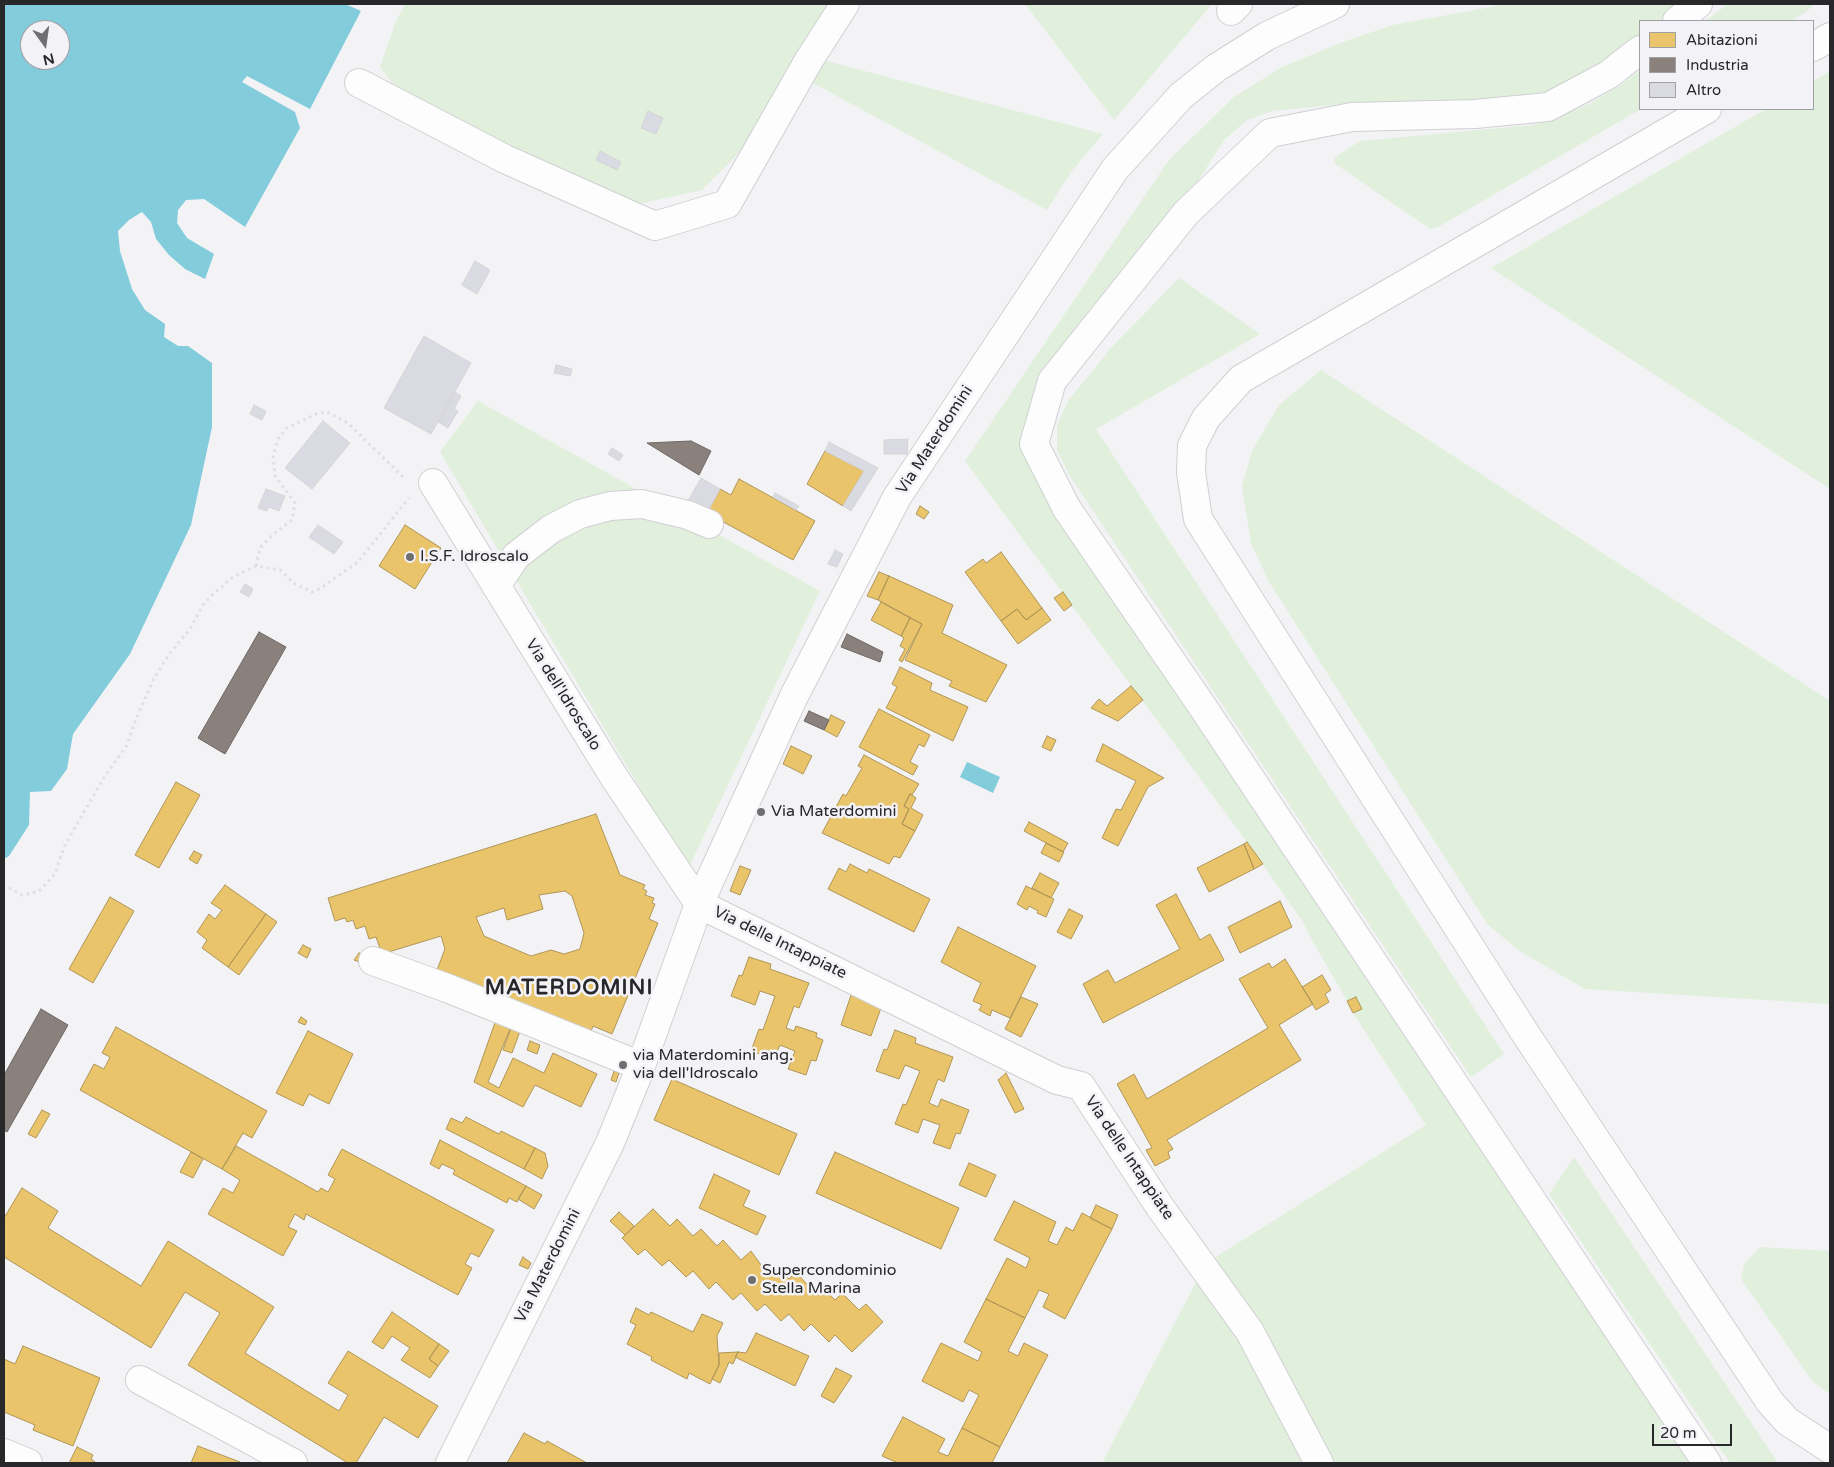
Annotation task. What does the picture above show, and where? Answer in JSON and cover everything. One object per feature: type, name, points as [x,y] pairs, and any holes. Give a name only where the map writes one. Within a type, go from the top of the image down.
[{"type":"street","points":[[360,83],[505,159],[655,226],[727,204],[809,60],[845,4]]},
{"type":"street","name":"Via Materdomini","points":[[450,1463],[610,1143],[641,1066],[699,904],[794,696],[897,497],[1115,169],[1181,96],[1216,68],[1267,36],[1335,4]]},
{"type":"street","points":[[1678,20],[1698,4]]},
{"type":"street","points":[[1814,46],[1830,37]]},
{"type":"street","points":[[1639,51],[1608,75],[1548,106],[1474,114],[1352,116],[1270,132],[1186,213],[1052,381],[1034,444],[1067,509],[1198,700],[1707,1463]]},
{"type":"street","points":[[1704,110],[1242,379],[1206,418],[1192,446],[1190,472],[1198,518],[1525,1033],[1770,1402],[1787,1421],[1830,1449]]},
{"type":"street","name":"Via dell'Idroscalo","points":[[429,485],[496,586],[614,777],[699,904]]},
{"type":"street","points":[[496,586],[516,556],[550,528],[580,514],[610,506],[642,504],[688,515],[709,524]]},
{"type":"street","name":"Via delle Intappiate","points":[[699,904],[1057,1080],[1081,1086],[1160,1207],[1250,1332],[1319,1463]]},
{"type":"street","points":[[372,961],[447,988],[641,1066]]},
{"type":"street","points":[[140,1380],[293,1463]]},
{"type":"street","points":[[4,1453],[28,1463]]},
{"type":"path","points":[[256,566],[260,548],[271,536],[292,520],[295,503],[275,476],[273,456],[278,439],[287,428],[316,414],[327,412],[349,424],[402,476],[429,485]]},
{"type":"path","points":[[9,888],[22,895],[39,890],[55,874],[64,847],[103,779],[127,745],[143,701],[154,678],[170,653],[190,629],[203,605],[213,594],[233,577],[256,566],[280,570],[295,584],[312,592],[319,589],[358,562],[414,492],[429,485]]},
{"type":"green space","points":[[405,4],[835,4],[741,151],[702,190],[629,206],[399,92],[380,67],[396,21]]},
{"type":"green space","points":[[1025,4],[1212,4],[1114,120]]},
{"type":"green space","points":[[1507,4],[1683,4],[1661,20],[1639,20],[1639,37],[1596,69],[1568,85],[1540,95],[1515,99],[1342,104],[1272,111],[1247,120],[1224,140],[1186,200],[1078,343],[1025,456],[1034,476],[1696,1463],[1102,1463],[1206,1263],[1426,1125],[1353,1013],[1356,997],[1347,1001],[1303,922],[1247,842],[965,461],[1169,160],[1234,97],[1282,67],[1340,43],[1393,25]]},
{"type":"green space","points":[[1728,4],[1814,4],[1806,12],[1792,20],[1706,20]]},
{"type":"green space","points":[[823,60],[1103,134],[1071,172],[1047,210],[809,81]]},
{"type":"green space","points":[[1639,71],[1639,110],[1438,227],[1430,229],[1334,163],[1335,157],[1360,141],[1533,125],[1587,105],[1621,85]]},
{"type":"green space","points":[[1830,71],[1830,489],[1491,268],[1764,110],[1814,110],[1814,80]]},
{"type":"green space","points":[[1179,278],[1260,334],[1096,429],[1504,1054],[1471,1077],[1071,478],[1057,450],[1057,425],[1068,401],[1111,348]]},
{"type":"green space","points":[[1321,370],[1830,701],[1830,1004],[1585,989],[1521,952],[1488,925],[1269,582],[1251,543],[1242,486],[1252,451],[1279,405]]},
{"type":"green space","points":[[478,401],[820,591],[688,869],[440,452]]},
{"type":"green space","points":[[1574,1157],[1778,1463],[1730,1463],[1549,1194]]},
{"type":"green space","points":[[1760,1247],[1830,1251],[1830,1394],[1813,1382],[1741,1279],[1744,1264]]},
{"type":"water","points":[[4,4],[345,4],[361,11],[310,109],[247,76],[242,82],[295,112],[300,128],[245,227],[204,199],[186,200],[178,210],[177,223],[187,238],[214,254],[205,279],[185,269],[169,255],[156,239],[151,222],[142,212],[129,220],[118,231],[120,251],[132,289],[145,310],[165,324],[164,337],[178,346],[188,346],[212,363],[212,427],[191,525],[130,654],[73,734],[67,769],[51,791],[30,792],[29,825],[9,856],[4,859]]},
{"type":"water","points":[[967,762],[1000,777],[993,793],[960,777]]},
{"type":"building: Abitazioni","points":[[825,451],[864,471],[843,506],[807,484]]},
{"type":"building: Abitazioni","points":[[739,479],[815,521],[793,560],[707,513],[720,489],[731,495]]},
{"type":"building: Abitazioni","points":[[920,506],[929,512],[924,519],[916,514]]},
{"type":"building: Abitazioni","name":"I.S.F. Idroscalo","points":[[405,525],[441,548],[415,589],[379,566]]},
{"type":"building: Abitazioni","points":[[1001,552],[1042,608],[1026,620],[1017,609],[1001,621],[965,572],[983,559],[986,563]]},
{"type":"building: Abitazioni","points":[[879,572],[889,576],[878,600],[867,596]]},
{"type":"building: Abitazioni","points":[[889,576],[953,605],[942,633],[1007,665],[986,702],[949,686],[952,681],[905,660],[922,624],[878,600]]},
{"type":"building: Abitazioni","points":[[1063,592],[1072,605],[1064,611],[1054,598]]},
{"type":"building: Abitazioni","points":[[881,602],[910,618],[901,636],[871,620]]},
{"type":"building: Abitazioni","points":[[1042,608],[1051,620],[1018,644],[1001,621],[1017,609],[1026,620]]},
{"type":"building: Abitazioni","points":[[910,618],[922,624],[902,662],[899,660],[905,649],[900,646],[904,638],[901,636]]},
{"type":"building: Abitazioni","points":[[900,667],[932,683],[930,690],[968,707],[953,741],[886,708],[897,687],[892,684]]},
{"type":"building: Abitazioni","points":[[1131,686],[1143,700],[1118,721],[1091,708],[1099,699],[1107,706]]},
{"type":"building: Abitazioni","points":[[879,709],[930,735],[924,747],[919,744],[910,762],[918,766],[913,775],[859,747]]},
{"type":"building: Abitazioni","points":[[831,715],[845,722],[837,737],[824,730]]},
{"type":"building: Abitazioni","points":[[1047,736],[1056,740],[1051,751],[1042,747]]},
{"type":"building: Abitazioni","points":[[1103,744],[1164,778],[1148,787],[1118,846],[1102,838],[1116,809],[1121,810],[1136,781],[1096,761]]},
{"type":"building: Abitazioni","points":[[791,746],[812,756],[803,774],[783,764]]},
{"type":"building: Abitazioni","points":[[864,755],[919,784],[912,795],[910,794],[904,806],[909,809],[902,824],[915,831],[900,858],[894,856],[889,864],[822,833],[843,794],[846,796],[862,768],[858,766]]},
{"type":"building: Abitazioni","points":[[176,782],[200,795],[159,868],[135,855]]},
{"type":"building: Abitazioni","points":[[910,794],[916,798],[911,808],[923,815],[915,831],[902,824],[909,809],[904,806]]},
{"type":"building: Abitazioni","points":[[596,814],[620,875],[645,885],[643,889],[647,891],[645,895],[654,898],[652,903],[655,904],[649,919],[658,923],[612,1034],[593,1026],[590,1034],[437,970],[445,949],[441,936],[382,954],[376,937],[369,939],[365,926],[356,929],[353,920],[347,922],[345,918],[335,921],[328,898]],"holes":[[[565,891],[572,896],[584,933],[580,949],[564,954],[551,950],[531,956],[484,936],[476,917],[504,908],[507,920],[543,909],[539,895]]]},
{"type":"building: Abitazioni","points":[[1029,822],[1068,843],[1063,852],[1024,831]]},
{"type":"building: Abitazioni","points":[[1247,842],[1263,864],[1254,869],[1244,844]]},
{"type":"building: Abitazioni","points":[[1046,843],[1064,852],[1059,862],[1041,853]]},
{"type":"building: Abitazioni","points":[[1244,844],[1254,869],[1209,892],[1197,868]]},
{"type":"building: Abitazioni","points":[[194,851],[202,855],[197,864],[189,859]]},
{"type":"building: Abitazioni","points":[[850,864],[867,873],[869,869],[930,899],[914,932],[828,889],[839,868],[846,872]]},
{"type":"building: Abitazioni","points":[[740,866],[751,870],[740,895],[730,891]]},
{"type":"building: Abitazioni","points":[[1040,873],[1059,883],[1051,898],[1032,888]]},
{"type":"building: Abitazioni","points":[[225,885],[266,914],[228,967],[202,948],[207,940],[197,932],[209,914],[215,919],[222,910],[211,903]]},
{"type":"building: Abitazioni","points":[[1026,886],[1054,899],[1046,917],[1037,913],[1038,911],[1029,906],[1027,910],[1017,904]]},
{"type":"building: Abitazioni","points":[[1176,894],[1200,940],[1210,934],[1224,960],[1103,1023],[1083,984],[1108,970],[1115,983],[1180,949],[1156,905]]},
{"type":"building: Abitazioni","points":[[110,897],[134,911],[93,983],[69,969]]},
{"type":"building: Abitazioni","points":[[1280,901],[1292,927],[1240,953],[1228,927]]},
{"type":"building: Abitazioni","points":[[1069,909],[1083,916],[1071,939],[1057,932]]},
{"type":"building: Abitazioni","points":[[266,914],[277,922],[239,975],[228,967]]},
{"type":"building: Abitazioni","points":[[958,927],[1036,966],[1010,1018],[992,1010],[990,1016],[979,1010],[982,1005],[973,1001],[981,983],[941,962]]},
{"type":"building: Abitazioni","points":[[303,945],[311,949],[307,958],[298,953]]},
{"type":"building: Abitazioni","points":[[359,953],[371,959],[368,965],[354,960]]},
{"type":"building: Abitazioni","points":[[749,957],[771,964],[770,969],[809,983],[799,1008],[794,1006],[786,1028],[794,1031],[796,1026],[817,1033],[816,1037],[823,1040],[816,1061],[811,1060],[806,1075],[788,1069],[795,1051],[780,1045],[774,1059],[751,1051],[759,1029],[763,1030],[775,996],[760,991],[755,1005],[731,996],[739,975],[742,976]]},
{"type":"building: Abitazioni","points":[[1285,959],[1313,1004],[1279,1025],[1301,1060],[1167,1140],[1173,1149],[1168,1152],[1170,1158],[1155,1166],[1146,1150],[1152,1148],[1117,1084],[1134,1074],[1147,1099],[1268,1028],[1239,979],[1269,963],[1272,968]]},
{"type":"building: Abitazioni","points":[[1322,975],[1331,990],[1325,994],[1329,1002],[1316,1010],[1302,987]]},
{"type":"building: Abitazioni","points":[[852,992],[881,1008],[871,1036],[841,1025]]},
{"type":"building: Abitazioni","points":[[1021,997],[1038,1004],[1021,1037],[1005,1029]]},
{"type":"building: Abitazioni","points":[[1356,997],[1362,1009],[1353,1013],[1347,1001]]},
{"type":"building: Abitazioni","points":[[498,1014],[513,1022],[488,1082],[499,1088],[513,1058],[544,1073],[553,1053],[597,1074],[581,1107],[535,1085],[523,1107],[474,1082]]},
{"type":"building: Abitazioni","points":[[301,1017],[307,1021],[305,1025],[298,1022]]},
{"type":"building: Abitazioni","points":[[513,1022],[522,1026],[512,1053],[503,1050]]},
{"type":"building: Abitazioni","points":[[116,1027],[267,1111],[252,1138],[243,1133],[222,1169],[80,1090],[94,1064],[104,1069],[110,1057],[102,1053]]},
{"type":"building: Abitazioni","points":[[895,1030],[916,1038],[915,1043],[953,1057],[944,1082],[938,1079],[929,1103],[938,1107],[941,1099],[969,1110],[960,1134],[956,1133],[950,1149],[933,1143],[940,1125],[923,1119],[918,1133],[895,1124],[903,1104],[906,1105],[920,1071],[905,1065],[899,1079],[876,1071],[884,1049],[887,1050]]},
{"type":"building: Abitazioni","points":[[308,1031],[353,1054],[329,1104],[309,1094],[303,1106],[276,1093]]},
{"type":"building: Abitazioni","points":[[530,1041],[540,1045],[537,1054],[527,1050]]},
{"type":"building: Abitazioni","points":[[614,1071],[619,1073],[616,1082],[611,1080]]},
{"type":"building: Abitazioni","points":[[1006,1073],[1024,1109],[1015,1113],[998,1080]]},
{"type":"building: Abitazioni","points":[[672,1079],[797,1134],[779,1175],[654,1120]]},
{"type":"building: Abitazioni","points":[[42,1110],[50,1114],[36,1138],[28,1134]]},
{"type":"building: Abitazioni","points":[[466,1117],[499,1134],[501,1131],[535,1148],[524,1169],[446,1129],[451,1118],[462,1123]]},
{"type":"building: Abitazioni","points":[[440,1140],[526,1186],[517,1202],[509,1198],[507,1203],[453,1174],[455,1170],[442,1164],[439,1169],[430,1164]]},
{"type":"building: Abitazioni","points":[[236,1146],[318,1192],[321,1188],[328,1192],[335,1179],[328,1175],[342,1149],[494,1230],[479,1257],[471,1253],[465,1264],[472,1268],[458,1295],[306,1214],[304,1220],[295,1214],[288,1227],[297,1231],[283,1256],[208,1214],[223,1188],[233,1193],[240,1180],[222,1169]]},
{"type":"building: Abitazioni","points":[[535,1148],[545,1153],[548,1166],[542,1179],[524,1169]]},
{"type":"building: Abitazioni","points":[[191,1152],[203,1159],[193,1178],[180,1172]]},
{"type":"building: Abitazioni","points":[[835,1152],[959,1208],[941,1249],[816,1193]]},
{"type":"building: Abitazioni","points":[[969,1163],[996,1175],[986,1197],[959,1185]]},
{"type":"building: Abitazioni","points":[[714,1174],[750,1191],[743,1206],[766,1216],[757,1235],[699,1208]]},
{"type":"building: Abitazioni","points":[[526,1186],[542,1195],[534,1209],[518,1199]]},
{"type":"building: Abitazioni","points":[[22,1188],[58,1211],[48,1228],[141,1286],[168,1241],[274,1307],[245,1353],[339,1411],[348,1395],[328,1383],[348,1351],[438,1406],[418,1438],[384,1417],[356,1463],[348,1463],[188,1365],[220,1313],[185,1292],[151,1348],[4,1257],[4,1218]]},
{"type":"building: Abitazioni","points":[[1014,1201],[1056,1222],[1048,1241],[1057,1245],[1066,1227],[1073,1231],[1082,1213],[1112,1229],[1065,1319],[1043,1307],[1049,1294],[1039,1290],[1025,1318],[986,1299],[1007,1258],[1026,1268],[1030,1258],[994,1240]]},
{"type":"building: Abitazioni","points":[[1096,1205],[1118,1215],[1112,1229],[1090,1218]]},
{"type":"building: Abitazioni","name":"Supercondominio Stella Marina","points":[[653,1209],[670,1226],[677,1219],[693,1236],[701,1229],[717,1246],[723,1240],[741,1260],[751,1251],[764,1269],[768,1266],[773,1271],[777,1267],[789,1279],[796,1272],[812,1290],[819,1283],[835,1300],[842,1293],[859,1310],[866,1304],[883,1322],[852,1352],[835,1335],[829,1342],[811,1324],[804,1331],[789,1314],[781,1321],[765,1304],[757,1311],[741,1293],[733,1300],[716,1282],[709,1289],[693,1271],[686,1277],[669,1260],[662,1266],[645,1249],[638,1255],[622,1238]]},
{"type":"building: Abitazioni","points":[[619,1212],[634,1226],[625,1235],[610,1221]]},
{"type":"building: Abitazioni","points":[[523,1257],[531,1263],[528,1269],[519,1265]]},
{"type":"building: Abitazioni","points":[[986,1299],[1025,1318],[1008,1351],[1018,1356],[1024,1343],[1048,1355],[1000,1447],[962,1428],[979,1395],[969,1390],[963,1402],[922,1381],[941,1343],[978,1361],[982,1352],[964,1342]]},
{"type":"building: Abitazioni","points":[[636,1308],[649,1315],[651,1312],[693,1332],[702,1314],[723,1323],[717,1336],[719,1365],[710,1384],[689,1373],[687,1379],[651,1360],[652,1357],[627,1344],[636,1325],[630,1322]]},
{"type":"building: Abitazioni","points":[[392,1312],[439,1344],[429,1359],[438,1366],[430,1378],[401,1360],[410,1348],[392,1336],[383,1349],[372,1342]]},
{"type":"building: Abitazioni","points":[[756,1333],[809,1356],[795,1386],[735,1357],[738,1352],[746,1353]]},
{"type":"building: Abitazioni","points":[[439,1344],[449,1351],[438,1366],[429,1359]]},
{"type":"building: Abitazioni","points":[[23,1346],[100,1378],[73,1446],[33,1430],[35,1425],[4,1412],[4,1359],[15,1364]]},
{"type":"building: Abitazioni","points":[[738,1352],[733,1364],[729,1362],[720,1383],[712,1379],[719,1365],[719,1353]]},
{"type":"building: Abitazioni","points":[[836,1368],[852,1376],[834,1403],[821,1396]]},
{"type":"building: Abitazioni","points":[[903,1417],[945,1439],[938,1452],[948,1456],[962,1428],[1000,1447],[992,1463],[898,1463],[882,1456]]},
{"type":"building: Abitazioni","points":[[524,1433],[545,1444],[547,1441],[587,1463],[507,1463]]},
{"type":"building: Abitazioni","points":[[198,1446],[240,1462],[191,1463]]},
{"type":"building: Abitazioni","points":[[77,1447],[93,1455],[91,1459],[95,1463],[69,1463]]},
{"type":"building: Industria","points":[[691,441],[711,451],[699,475],[647,443]]},
{"type":"building: Industria","points":[[259,632],[286,647],[225,754],[198,738]]},
{"type":"building: Industria","points":[[847,634],[883,652],[880,662],[841,647]]},
{"type":"building: Industria","points":[[809,711],[829,720],[824,730],[804,721]]},
{"type":"building: Industria","points":[[41,1009],[68,1025],[7,1132],[4,1130],[4,1075]]},
{"type":"building: Altro","points":[[648,111],[663,118],[656,134],[641,128]]},
{"type":"building: Altro","points":[[600,151],[621,162],[617,170],[596,160]]},
{"type":"building: Altro","points":[[475,261],[490,270],[477,294],[462,285]]},
{"type":"building: Altro","points":[[424,336],[471,363],[431,434],[384,408]]},
{"type":"building: Altro","points":[[556,365],[572,369],[570,376],[554,373]]},
{"type":"building: Altro","points":[[455,392],[461,396],[454,409],[458,411],[448,428],[438,422]]},
{"type":"building: Altro","points":[[254,405],[266,411],[262,420],[250,414]]},
{"type":"building: Altro","points":[[323,421],[350,443],[312,489],[285,468]]},
{"type":"building: Altro","points":[[908,439],[907,454],[884,454],[884,440]]},
{"type":"building: Altro","points":[[829,442],[878,468],[851,511],[843,506],[864,471],[825,451]]},
{"type":"building: Altro","points":[[612,448],[623,455],[619,461],[608,454]]},
{"type":"building: Altro","points":[[701,478],[720,489],[705,517],[685,506]]},
{"type":"building: Altro","points":[[266,489],[285,496],[279,511],[269,507],[267,511],[258,508]]},
{"type":"building: Altro","points":[[775,493],[799,506],[796,510],[773,497]]},
{"type":"building: Altro","points":[[318,525],[343,542],[334,554],[309,537]]},
{"type":"building: Altro","points":[[835,550],[843,554],[837,567],[828,564]]},
{"type":"building: Altro","points":[[245,584],[253,589],[249,597],[240,592]]},
{"type":"place","name":"I.S.F. Idroscalo","points":[[410,557]]},
{"type":"place","name":"Via Materdomini","points":[[761,812]]},
{"type":"place","name":"via Materdomini ang. via dell'Idroscalo","points":[[623,1065]]},
{"type":"place","name":"Supercondominio Stella Marina","points":[[752,1280]]},
{"type":"district","name":"MATERDOMINI","points":[[569,988]]}]
